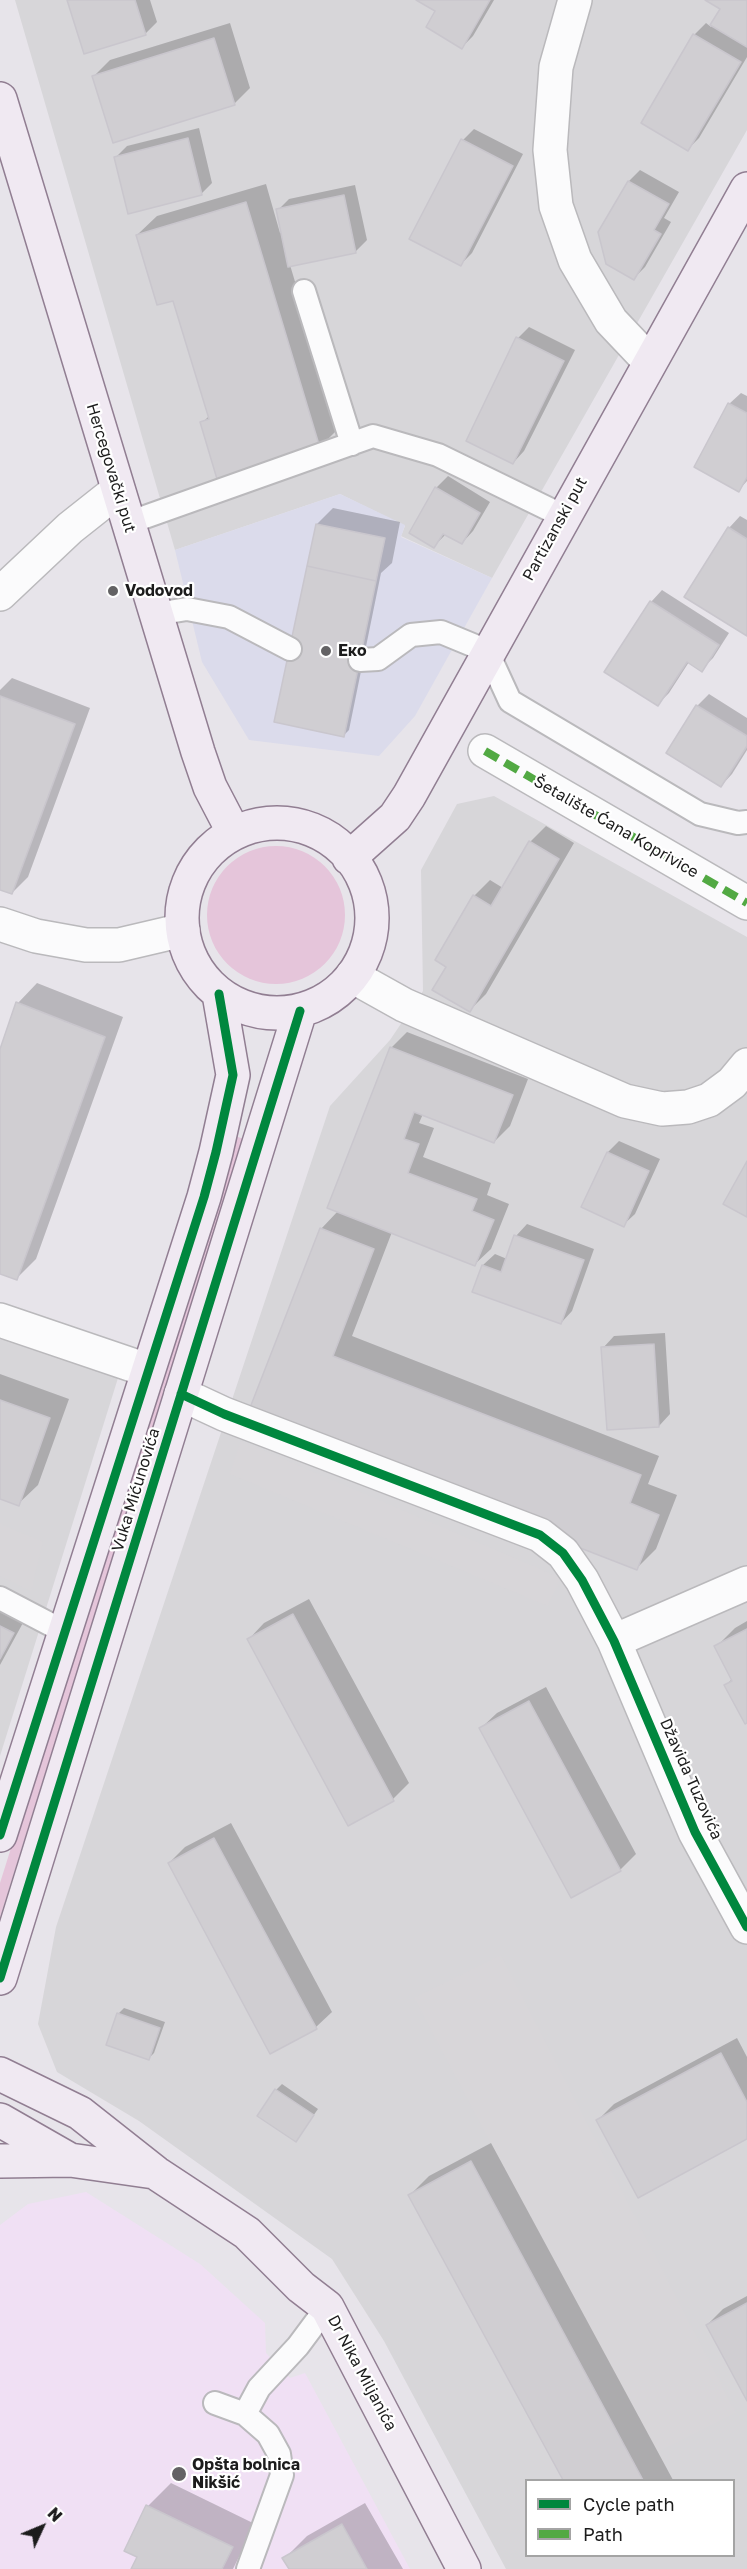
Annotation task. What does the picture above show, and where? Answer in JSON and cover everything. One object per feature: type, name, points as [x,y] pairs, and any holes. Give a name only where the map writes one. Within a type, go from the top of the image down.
[{"type":"main road","name":"Hercegovački put","points":[[0,99],[210,787],[234,833]]},
{"type":"main road","name":"Partizanski put","points":[[350,858],[395,817],[747,189]]},
{"type":"main road","points":[[264,825],[296,825],[326,838],[350,858],[365,885],[372,916],[369,938],[363,958],[352,976],[328,997],[300,1011],[257,1011],[219,994],[204,979],[192,961],[183,930],[184,899],[190,879],[201,860],[216,845],[234,833],[264,825]]},
{"type":"main road","name":"Vuka Mićunovića","points":[[0,1835],[63,1631],[204,1197],[233,1075],[219,994]]},
{"type":"main road","name":"Vuka Mićunovića","points":[[0,1978],[300,1011]]},
{"type":"main road","name":"Dr Nika Miljanića","points":[[0,2074],[80,2113],[156,2173],[247,2233],[301,2287],[327,2307],[464,2569]]},
{"type":"main road","name":"Dr Nika Miljanića","points":[[0,2120],[70,2160],[156,2173]]},
{"type":"main road","points":[[0,2161],[70,2160]]},
{"type":"street","points":[[575,0],[556,68],[550,150],[556,206],[575,260],[611,321],[650,361]]},
{"type":"street","points":[[0,594],[70,528],[118,490]]},
{"type":"street","name":"Šetalište Ćana Koprivice","points":[[485,751],[747,903]]},
{"type":"street","points":[[0,924],[36,936],[86,945],[119,945],[183,930]]},
{"type":"street","points":[[352,976],[404,1005],[625,1101],[662,1109],[688,1107],[709,1100],[732,1083],[747,1065]]},
{"type":"street","points":[[0,1320],[147,1370]]},
{"type":"street","name":"Džavida Tuzovića","points":[[181,1394],[224,1414],[540,1535],[563,1553],[582,1580],[614,1641],[695,1832],[747,1927]]},
{"type":"street","points":[[614,1641],[747,1583]]},
{"type":"lane","points":[[304,291],[352,444]]},
{"type":"lane","points":[[128,523],[373,436],[438,455],[563,516]]},
{"type":"lane","points":[[156,614],[187,609],[229,616],[290,649]]},
{"type":"lane","points":[[360,660],[378,659],[411,635],[441,632],[487,651],[510,701],[700,814],[738,823],[747,822]]},
{"type":"lane","points":[[0,1598],[63,1631]]},
{"type":"lane","points":[[245,2414],[259,2388],[298,2346],[327,2307]]},
{"type":"lane","points":[[215,2403],[245,2414],[268,2434],[279,2454],[282,2475],[248,2569]]},
{"type":"shaded area","points":[[15,0],[747,0],[747,130],[492,578],[401,536],[405,526],[340,494],[175,550]]},
{"type":"shaded area","points":[[340,494],[405,525],[401,537],[492,578],[415,716],[379,756],[249,740],[202,662],[175,550]]},
{"type":"shaded area","points":[[494,796],[747,937],[747,2569],[506,2569],[384,2341],[332,2259],[139,2121],[57,2072],[38,2024],[56,1927],[330,1106],[390,1040],[423,991],[421,870],[457,804]]},
{"type":"shaded area","points":[[276,846],[303,851],[315,857],[325,866],[334,876],[340,888],[345,915],[340,942],[334,954],[325,964],[315,973],[303,979],[276,984],[249,979],[237,973],[227,964],[218,954],[212,942],[207,915],[212,888],[218,876],[227,866],[237,857],[249,851]]},
{"type":"shaded area","points":[[235,1136],[244,1139],[0,1917],[0,1883]]},
{"type":"shaded area","points":[[0,1305],[123,1362],[0,1756]]},
{"type":"shaded area","points":[[241,1441],[561,1578],[548,1606],[230,1474]]},
{"type":"shaded area","points":[[0,1524],[43,1542],[31,1591],[0,1576]]},
{"type":"shaded area","points":[[501,1955],[736,2413],[654,2454],[414,1998]]},
{"type":"shaded area","name":"Opšta bolnica Nikšić","points":[[86,2192],[200,2264],[265,2323],[266,2353],[290,2378],[305,2373],[410,2569],[0,2569],[0,2225],[28,2204]]},
{"type":"building","points":[[67,0],[135,0],[146,35],[84,54]]},
{"type":"building","points":[[416,0],[490,0],[462,49],[426,27],[435,11]]},
{"type":"building","points":[[705,0],[747,0],[747,47],[710,25],[720,9]]},
{"type":"building","points":[[693,34],[741,62],[688,151],[641,123]]},
{"type":"building","points":[[214,38],[235,105],[113,143],[92,76]]},
{"type":"building","points":[[188,138],[202,195],[128,214],[114,157]]},
{"type":"building","points":[[461,139],[513,166],[461,266],[409,239]]},
{"type":"building","points":[[628,181],[669,204],[654,230],[661,234],[634,280],[606,264],[598,232]]},
{"type":"building","points":[[344,195],[356,253],[288,267],[276,209]]},
{"type":"building","points":[[246,202],[320,448],[217,479],[200,422],[209,419],[173,301],[157,305],[136,235]]},
{"type":"building","points":[[516,337],[564,361],[513,464],[466,441]]},
{"type":"building","points":[[728,403],[747,413],[747,477],[739,492],[694,467]]},
{"type":"building","points":[[435,487],[480,513],[462,544],[443,534],[434,548],[409,533]]},
{"type":"building","points":[[316,524],[385,538],[376,581],[307,566]]},
{"type":"building","points":[[728,527],[747,539],[747,636],[684,597]]},
{"type":"building","points":[[307,566],[376,581],[344,737],[274,722]]},
{"type":"building","points":[[650,601],[719,645],[702,672],[687,662],[658,706],[604,672]]},
{"type":"building","points":[[0,696],[75,724],[12,894],[0,890]]},
{"type":"building","points":[[696,705],[747,736],[747,746],[721,787],[666,753]]},
{"type":"building","points":[[529,841],[559,859],[470,1012],[432,990],[446,967],[435,960],[473,895],[491,906]]},
{"type":"building","points":[[16,1002],[105,1037],[17,1280],[0,1274],[0,1049]]},
{"type":"building","points":[[390,1047],[513,1095],[494,1143],[414,1112],[404,1139],[419,1144],[408,1173],[477,1199],[472,1211],[494,1220],[475,1266],[327,1208]]},
{"type":"building","points":[[607,1152],[649,1171],[624,1227],[581,1207]]},
{"type":"building","points":[[747,1161],[747,1217],[723,1204]]},
{"type":"building","points":[[320,1228],[374,1249],[333,1356],[641,1475],[630,1503],[659,1515],[637,1570],[246,1418]]},
{"type":"building","points":[[514,1235],[584,1260],[561,1324],[472,1292],[482,1265],[501,1272]]},
{"type":"building","points":[[654,1344],[659,1427],[607,1430],[601,1347]]},
{"type":"building","points":[[0,1400],[50,1418],[19,1506],[0,1499]]},
{"type":"building","points":[[293,1614],[394,1801],[348,1826],[247,1639]]},
{"type":"building","points":[[0,1626],[14,1633],[0,1659]]},
{"type":"building","points":[[747,1629],[747,1723],[745,1724],[724,1685],[732,1681],[714,1646]]},
{"type":"building","points":[[529,1701],[621,1871],[571,1898],[479,1728]]},
{"type":"building","points":[[214,1838],[317,2029],[270,2054],[168,1863]]},
{"type":"building","points":[[117,2013],[160,2028],[149,2060],[106,2045]]},
{"type":"building","points":[[721,2053],[747,2102],[747,2139],[638,2198],[596,2120]]},
{"type":"building","points":[[275,2089],[314,2115],[296,2142],[257,2116]]},
{"type":"building","points":[[471,2161],[642,2479],[562,2479],[408,2195]]},
{"type":"building","points":[[747,2303],[747,2401],[706,2325]]},
{"type":"building","points":[[146,2505],[233,2547],[222,2569],[131,2569],[137,2557],[124,2551]]},
{"type":"building","points":[[342,2524],[367,2569],[289,2569],[282,2558]]},
{"type":"marked path","points":[[485,751],[747,903]]},
{"type":"cycle path","points":[[0,1835],[204,1197],[216,1152],[233,1075],[219,994]]},
{"type":"cycle path","points":[[0,1978],[300,1011]]},
{"type":"cycle path","points":[[181,1394],[224,1414],[540,1535],[563,1553],[582,1580],[614,1641],[695,1832],[747,1927]]},
{"type":"place","name":"Vodovod","points":[[113,591]]},
{"type":"place","name":"Еко","points":[[326,651]]},
{"type":"place","name":"Opšta bolnica Nikšić","points":[[179,2474]]}]
